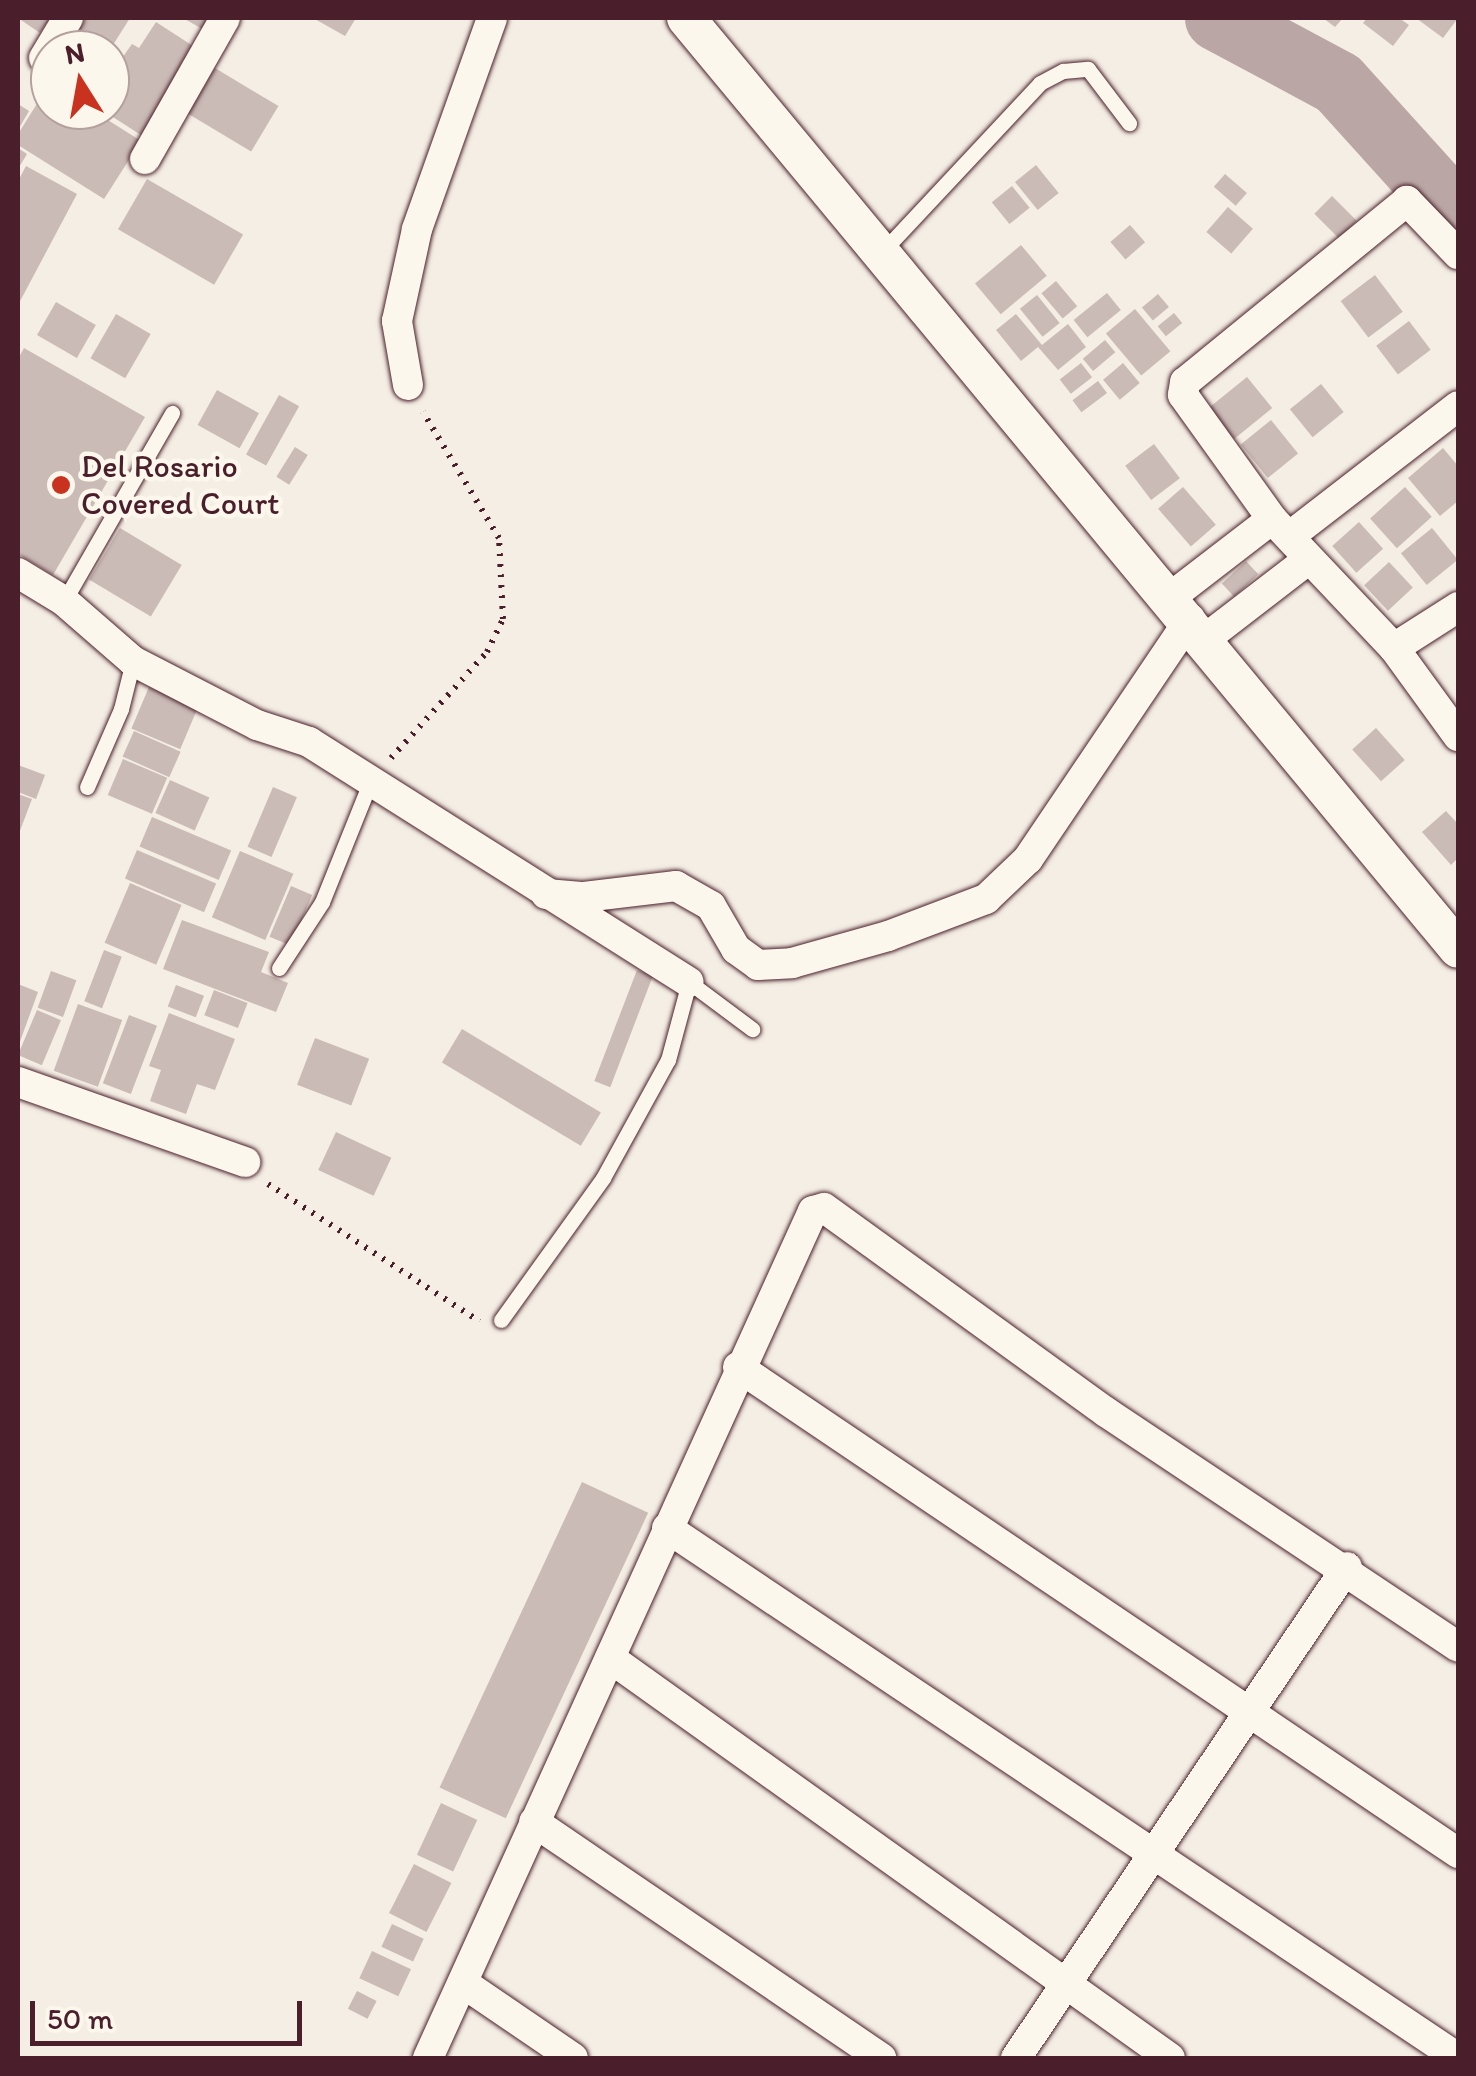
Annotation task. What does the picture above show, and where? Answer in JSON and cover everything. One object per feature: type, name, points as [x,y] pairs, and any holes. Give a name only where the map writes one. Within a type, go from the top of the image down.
[{"type":"street","points":[[146,159],[225,18]]},
{"type":"street","points":[[408,385],[397,321],[416,229],[492,18]]},
{"type":"street","points":[[686,18],[1189,618],[1458,949]]},
{"type":"street","points":[[1458,254],[1407,202],[1185,382],[1186,408],[1290,538],[1394,648],[1458,736]]},
{"type":"street","points":[[546,894],[584,898],[676,886],[710,906],[736,949],[758,964],[792,963],[888,936],[986,899],[1028,859],[1189,618],[1458,406]]},
{"type":"street","points":[[1189,618],[1290,538]]},
{"type":"street","points":[[18,572],[64,601],[133,661],[225,710],[310,742],[689,982]]},
{"type":"street","points":[[1394,648],[1458,607]]},
{"type":"street","points":[[18,1082],[245,1162]]},
{"type":"street","points":[[428,2058],[738,1367],[813,1211],[824,1208],[1122,1423],[1347,1567],[1458,1647]]},
{"type":"street","points":[[738,1367],[1458,1853]]},
{"type":"street","points":[[667,1528],[1458,2058]]},
{"type":"street","points":[[1016,2058],[1347,1567]]},
{"type":"street","points":[[610,1658],[1064,1988],[1170,2058]]},
{"type":"street","points":[[534,1822],[881,2058]]},
{"type":"street","points":[[463,1983],[573,2058]]},
{"type":"lane","points":[[882,252],[1040,83],[1063,70],[1088,69],[1128,123]]},
{"type":"lane","points":[[64,601],[172,413]]},
{"type":"lane","points":[[87,786],[121,709],[133,661]]},
{"type":"lane","points":[[280,968],[322,902],[371,780]]},
{"type":"lane","points":[[501,1320],[603,1178],[668,1060],[689,982],[752,1029]]},
{"type":"path","points":[[371,780],[487,652],[503,620],[499,538],[408,385]]},
{"type":"path","points":[[245,1162],[267,1184],[472,1318],[501,1320]]},
{"type":"building","points":[[18,18],[50,18],[42,30]]},
{"type":"building","points":[[86,18],[130,18],[122,30],[79,29]]},
{"type":"building","points":[[183,18],[211,18],[204,30]]},
{"type":"building","points":[[313,18],[356,18],[345,36]]},
{"type":"building","points":[[1323,18],[1343,18],[1335,27]]},
{"type":"building","points":[[1367,18],[1399,18],[1409,25],[1393,46],[1363,23]]},
{"type":"building","points":[[1416,18],[1458,18],[1443,38]]},
{"type":"building","points":[[156,22],[193,46],[144,137],[130,128],[130,47],[132,44],[139,48]]},
{"type":"building","points":[[215,68],[278,106],[251,152],[188,113]]},
{"type":"building","points":[[18,104],[29,111],[18,130]]},
{"type":"building","points":[[30,115],[30,130],[124,130],[141,141],[104,199],[18,145],[18,134]]},
{"type":"building","points":[[18,148],[27,154],[18,169]]},
{"type":"building","points":[[1036,165],[1059,193],[1038,210],[1015,182]]},
{"type":"building","points":[[26,166],[77,194],[18,305],[18,181]]},
{"type":"building","points":[[1225,174],[1247,193],[1236,206],[1214,187]]},
{"type":"building","points":[[147,179],[243,234],[214,285],[118,229]]},
{"type":"building","points":[[1012,186],[1030,208],[1009,224],[992,202]]},
{"type":"building","points":[[1332,196],[1357,221],[1339,238],[1314,214]]},
{"type":"building","points":[[1228,207],[1253,229],[1231,254],[1206,232]]},
{"type":"building","points":[[1130,225],[1145,242],[1125,259],[1110,242]]},
{"type":"building","points":[[1021,245],[1047,276],[1001,314],[975,284]]},
{"type":"building","points":[[1375,275],[1403,312],[1368,338],[1341,301]]},
{"type":"building","points":[[1056,281],[1077,306],[1063,318],[1041,293]]},
{"type":"building","points":[[1107,293],[1121,310],[1087,337],[1074,320]]},
{"type":"building","points":[[1158,294],[1169,307],[1153,321],[1142,307]]},
{"type":"building","points":[[1037,295],[1060,323],[1043,337],[1020,309]]},
{"type":"building","points":[[56,302],[96,325],[77,358],[37,335]]},
{"type":"building","points":[[1135,309],[1170,351],[1141,376],[1106,333]]},
{"type":"building","points":[[1174,313],[1182,323],[1166,336],[1158,326]]},
{"type":"building","points":[[116,314],[151,334],[125,378],[91,358]]},
{"type":"building","points":[[1016,314],[1042,345],[1068,324],[1086,347],[1058,370],[1038,347],[1021,361],[996,330]]},
{"type":"building","points":[[1409,321],[1431,350],[1398,374],[1376,346]]},
{"type":"building","points":[[1105,340],[1115,352],[1093,371],[1083,359]]},
{"type":"building","name":"Del Rosario Covered Court","points":[[24,348],[145,417],[53,575],[18,554],[18,359]]},
{"type":"building","points":[[1081,363],[1092,377],[1071,394],[1060,380]]},
{"type":"building","points":[[1123,363],[1140,383],[1120,400],[1103,380]]},
{"type":"building","points":[[1247,377],[1272,408],[1234,439],[1209,408]]},
{"type":"building","points":[[1098,381],[1107,393],[1081,412],[1072,400]]},
{"type":"building","points":[[1321,384],[1344,412],[1313,437],[1290,409]]},
{"type":"building","points":[[217,390],[259,413],[240,448],[198,425]]},
{"type":"building","points":[[279,395],[299,406],[266,466],[246,454]]},
{"type":"building","points":[[1271,420],[1298,453],[1268,478],[1241,445]]},
{"type":"building","points":[[1154,444],[1180,478],[1151,500],[1125,466]]},
{"type":"building","points":[[295,447],[308,455],[289,485],[276,477]]},
{"type":"building","points":[[1443,448],[1458,466],[1458,501],[1440,516],[1408,478]]},
{"type":"building","points":[[1183,487],[1216,525],[1191,546],[1158,509]]},
{"type":"building","points":[[1405,487],[1432,517],[1397,548],[1370,518]]},
{"type":"building","points":[[1359,522],[1383,549],[1356,573],[1332,546]]},
{"type":"building","points":[[120,528],[182,565],[151,617],[89,579]]},
{"type":"building","points":[[1432,528],[1458,560],[1427,585],[1401,553]]},
{"type":"building","points":[[1246,561],[1258,574],[1234,597],[1222,584]]},
{"type":"building","points":[[1389,562],[1413,588],[1388,611],[1364,585]]},
{"type":"building","points":[[149,687],[198,708],[180,749],[131,728]]},
{"type":"building","points":[[1376,728],[1405,760],[1381,781],[1352,749]]},
{"type":"building","points":[[134,731],[181,752],[169,777],[123,757]]},
{"type":"building","points":[[123,759],[167,778],[152,814],[108,795]]},
{"type":"building","points":[[18,765],[45,775],[36,799],[18,792]]},
{"type":"building","points":[[170,780],[209,797],[195,830],[155,813]]},
{"type":"building","points":[[273,787],[297,797],[272,857],[248,847]]},
{"type":"building","points":[[18,794],[32,799],[18,836]]},
{"type":"building","points":[[1446,811],[1458,824],[1458,858],[1451,865],[1422,832]]},
{"type":"building","points":[[152,817],[231,851],[219,880],[139,846]]},
{"type":"building","points":[[137,850],[216,884],[204,912],[125,879]]},
{"type":"building","points":[[240,851],[293,874],[265,940],[212,917]]},
{"type":"building","points":[[130,883],[182,905],[156,965],[105,943]]},
{"type":"building","points":[[291,886],[312,895],[291,946],[270,937]]},
{"type":"building","points":[[182,920],[269,952],[261,972],[288,983],[276,1012],[163,969]]},
{"type":"building","points":[[104,950],[122,957],[102,1008],[84,1001]]},
{"type":"building","points":[[637,970],[653,976],[610,1087],[594,1081]]},
{"type":"building","points":[[51,971],[76,980],[63,1017],[38,1008]]},
{"type":"building","points":[[18,984],[38,992],[18,1047]]},
{"type":"building","points":[[176,985],[204,996],[196,1017],[168,1006]]},
{"type":"building","points":[[214,990],[248,1003],[238,1028],[204,1015]]},
{"type":"building","points":[[78,1004],[122,1020],[98,1087],[54,1071]]},
{"type":"building","points":[[37,1010],[61,1020],[42,1065],[18,1055]]},
{"type":"building","points":[[169,1013],[235,1039],[215,1090],[197,1084],[186,1114],[150,1101],[161,1070],[149,1066]]},
{"type":"building","points":[[129,1015],[157,1026],[131,1094],[103,1083]]},
{"type":"building","points":[[462,1029],[601,1112],[581,1146],[442,1062]]},
{"type":"building","points":[[315,1038],[369,1059],[351,1105],[297,1085]]},
{"type":"building","points":[[336,1132],[391,1158],[374,1196],[318,1170]]},
{"type":"building","points":[[582,1482],[648,1513],[506,1818],[440,1787]]},
{"type":"building","points":[[441,1803],[477,1820],[453,1872],[417,1855]]},
{"type":"building","points":[[414,1864],[451,1883],[426,1932],[389,1913]]},
{"type":"building","points":[[392,1924],[424,1939],[413,1961],[381,1947]]},
{"type":"building","points":[[372,1951],[411,1969],[398,1996],[359,1978]]},
{"type":"building","points":[[357,1991],[377,2001],[368,2019],[348,2009]]},
{"type":"waterway","points":[[1217,18],[1338,83],[1458,216]]},
{"type":"place","name":"Del Rosario Covered Court","points":[[61,485]]}]
